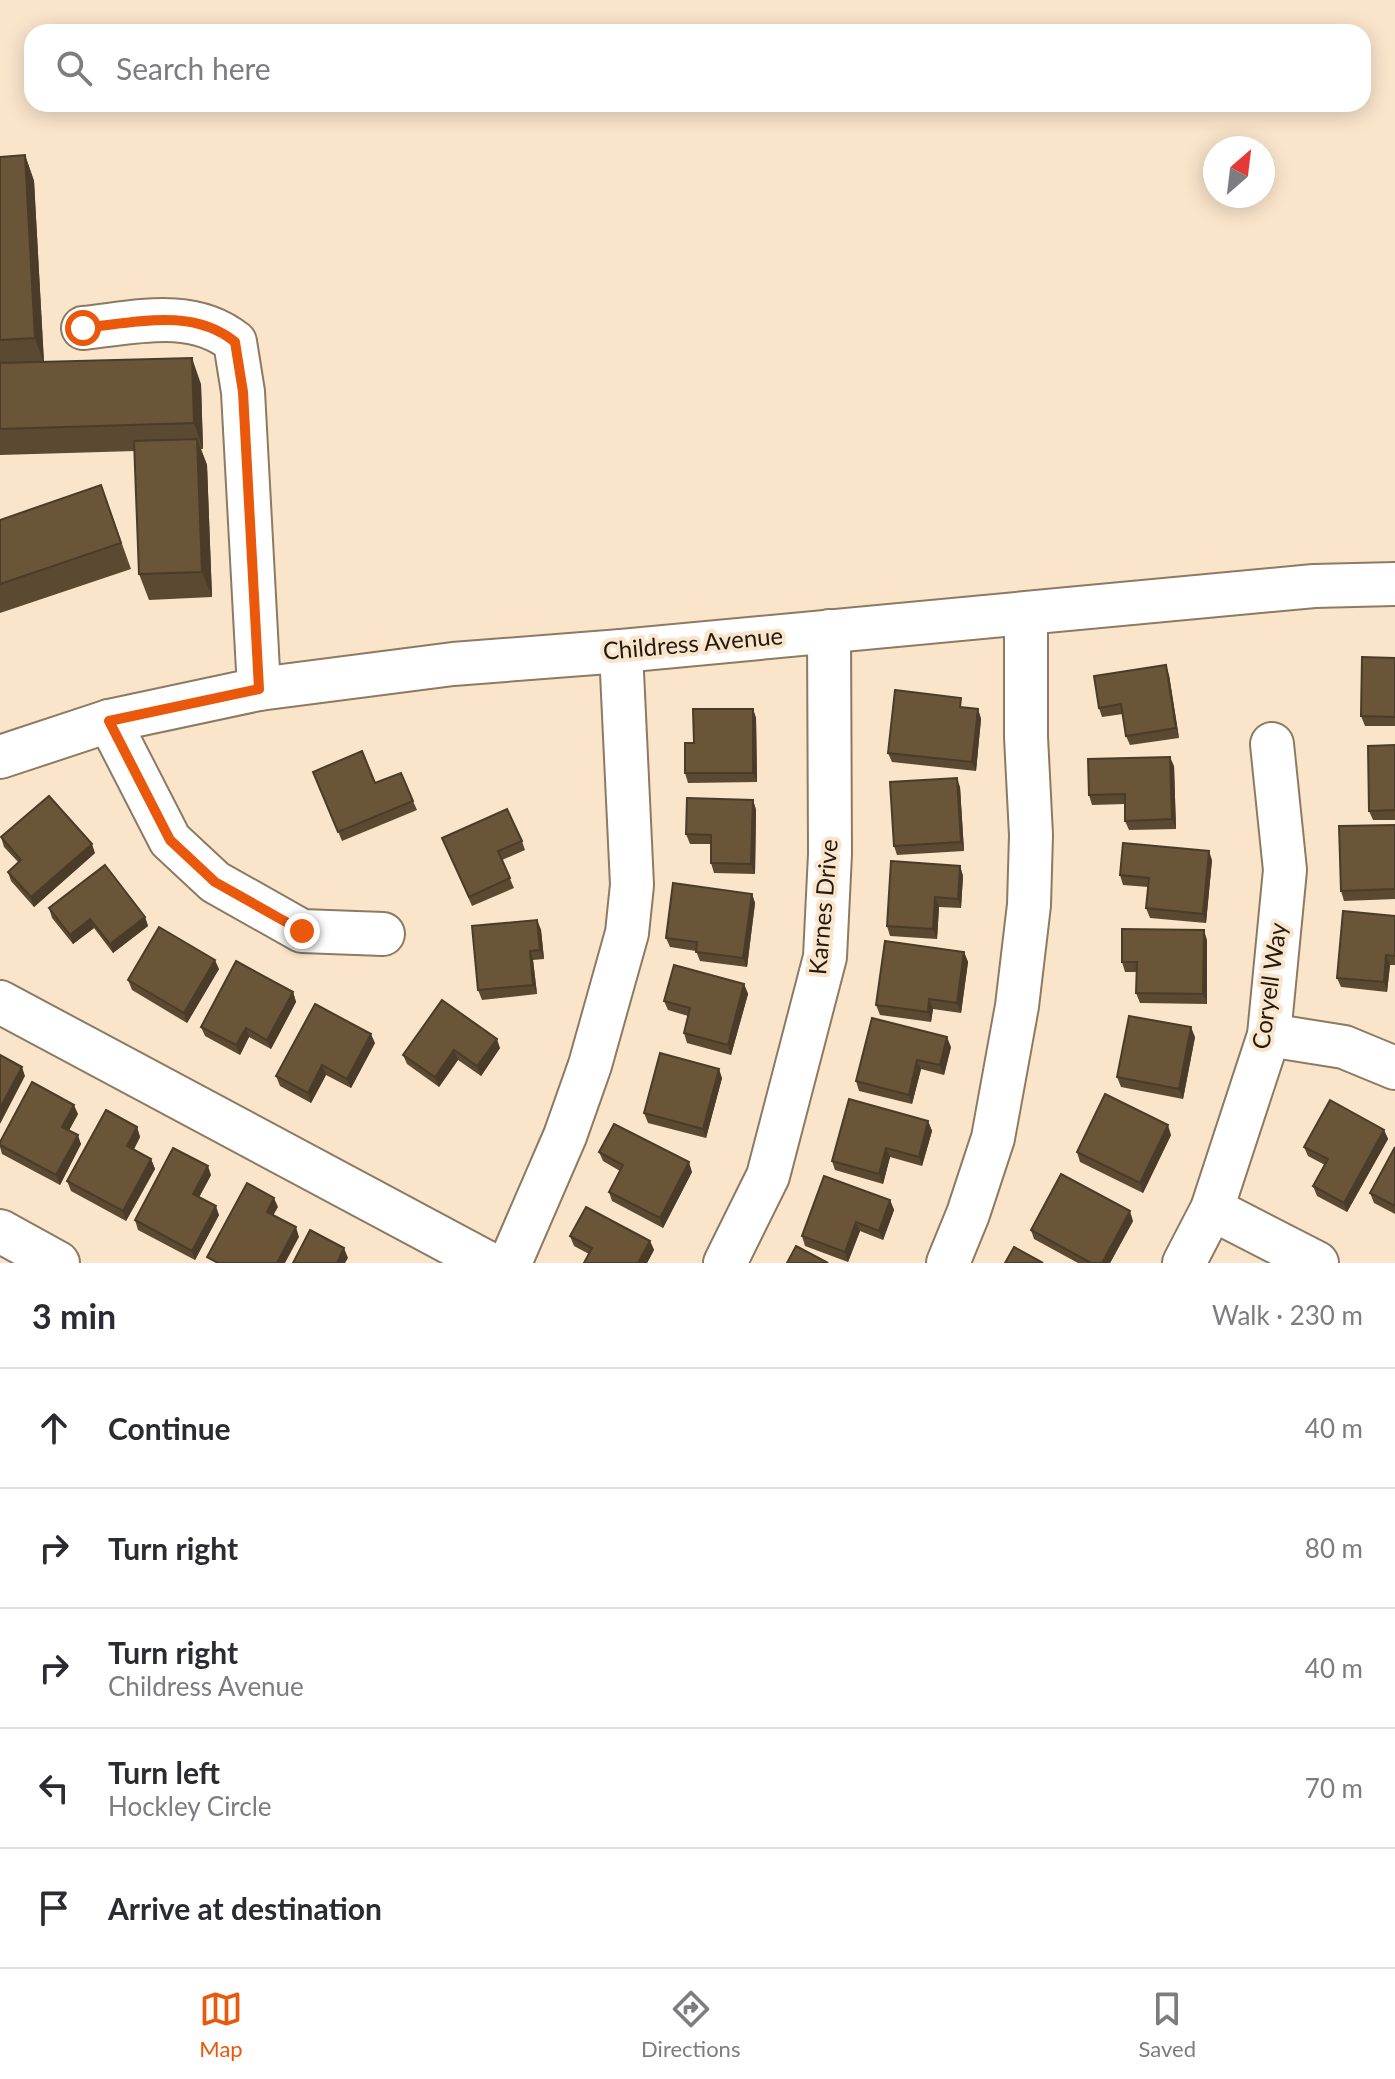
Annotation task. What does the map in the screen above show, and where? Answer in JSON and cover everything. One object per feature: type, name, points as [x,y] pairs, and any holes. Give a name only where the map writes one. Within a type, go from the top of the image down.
[{"type":"street","points":[[83,328],[176,318],[223,333],[235,342],[243,392],[259,689]]},
{"type":"street","name":"Childress Avenue","points":[[0,757],[109,721],[259,689],[453,664],[1314,586],[1395,584]]},
{"type":"street","points":[[948,1263],[993,1138],[1017,1006],[1029,905],[1031,835],[1026,737],[1026,614]]},
{"type":"street","name":"Karnes Drive","points":[[725,1263],[768,1176],[825,957],[830,854],[829,631]]},
{"type":"street","points":[[510,1263],[565,1136],[590,1065],[627,933],[632,885],[621,651]]},
{"type":"street","points":[[109,721],[170,840],[215,882],[302,931],[383,934]]},
{"type":"street","name":"Coryell Way","points":[[1184,1263],[1212,1209],[1269,1035],[1285,870],[1272,744]]},
{"type":"street","points":[[0,1002],[488,1263]]},
{"type":"street","points":[[1269,1035],[1344,1047],[1395,1068]]},
{"type":"street","points":[[1212,1209],[1317,1263]]},
{"type":"street","points":[[0,1231],[58,1263]]},
{"type":"building","points":[[25,155],[35,338],[0,340],[0,157]]},
{"type":"building","points":[[192,358],[194,423],[0,429],[0,363]]},
{"type":"building","points":[[197,439],[202,572],[139,574],[134,441]]},
{"type":"building","points":[[101,485],[121,543],[0,584],[0,520]]},
{"type":"building","points":[[1362,657],[1395,658],[1395,717],[1361,716]]},
{"type":"building","points":[[1166,665],[1176,728],[1126,736],[1121,704],[1099,708],[1094,676]]},
{"type":"building","points":[[895,690],[961,698],[960,707],[978,709],[972,762],[888,753]]},
{"type":"building","points":[[693,709],[753,709],[753,773],[685,773],[685,743],[694,743]]},
{"type":"building","points":[[1395,745],[1395,810],[1369,811],[1368,746]]},
{"type":"building","points":[[362,751],[375,783],[401,773],[413,801],[338,832],[313,772]]},
{"type":"building","points":[[1170,757],[1172,819],[1125,821],[1125,794],[1089,795],[1088,759]]},
{"type":"building","points":[[957,778],[961,842],[894,846],[890,782]]},
{"type":"building","points":[[49,796],[92,844],[31,897],[8,872],[21,860],[1,837]]},
{"type":"building","points":[[687,798],[753,800],[751,864],[711,863],[711,835],[686,834]]},
{"type":"building","points":[[507,809],[522,841],[498,851],[510,878],[469,897],[442,838]]},
{"type":"building","points":[[1395,825],[1395,889],[1341,891],[1339,826]]},
{"type":"building","points":[[1123,843],[1209,851],[1203,914],[1146,908],[1149,878],[1120,875]]},
{"type":"building","points":[[891,861],[960,866],[958,899],[935,897],[933,929],[887,926]]},
{"type":"building","points":[[105,865],[145,917],[110,944],[90,919],[70,935],[49,908]]},
{"type":"building","points":[[673,883],[752,894],[743,958],[696,952],[697,942],[666,938]]},
{"type":"building","points":[[1343,911],[1395,916],[1395,956],[1386,955],[1384,982],[1337,978]]},
{"type":"building","points":[[537,920],[540,950],[530,951],[533,985],[478,990],[472,926]]},
{"type":"building","points":[[159,927],[215,960],[184,1013],[128,980]]},
{"type":"building","points":[[1122,929],[1204,930],[1203,994],[1136,993],[1137,962],[1122,962]]},
{"type":"building","points":[[885,941],[964,952],[957,1003],[929,999],[928,1012],[876,1005]]},
{"type":"building","points":[[236,961],[293,992],[267,1040],[246,1028],[236,1045],[201,1027]]},
{"type":"building","points":[[674,965],[744,984],[728,1045],[684,1033],[690,1008],[664,1001]]},
{"type":"building","points":[[442,1000],[497,1039],[477,1066],[454,1050],[435,1077],[403,1055]]},
{"type":"building","points":[[315,1004],[371,1034],[347,1079],[322,1065],[308,1093],[276,1076]]},
{"type":"building","points":[[1129,1016],[1191,1027],[1179,1089],[1117,1077]]},
{"type":"building","points":[[872,1018],[947,1037],[940,1065],[917,1060],[909,1095],[856,1081]]},
{"type":"building","points":[[660,1053],[719,1069],[703,1129],[644,1113]]},
{"type":"building","points":[[0,1055],[22,1067],[0,1108]]},
{"type":"building","points":[[32,1082],[74,1105],[62,1127],[78,1135],[56,1175],[0,1145]]},
{"type":"building","points":[[1105,1094],[1168,1125],[1140,1183],[1077,1152]]},
{"type":"building","points":[[849,1099],[928,1121],[919,1157],[886,1148],[879,1174],[832,1161]]},
{"type":"building","points":[[1330,1100],[1384,1130],[1344,1203],[1313,1186],[1328,1159],[1304,1147]]},
{"type":"building","points":[[106,1110],[137,1127],[127,1146],[151,1159],[123,1211],[67,1181]]},
{"type":"building","points":[[614,1124],[689,1162],[660,1218],[609,1192],[623,1165],[599,1152]]},
{"type":"building","points":[[1395,1147],[1395,1206],[1370,1193]]},
{"type":"building","points":[[173,1148],[208,1166],[193,1194],[216,1206],[192,1251],[135,1220]]},
{"type":"building","points":[[1061,1174],[1130,1211],[1102,1263],[1091,1263],[1031,1230]]},
{"type":"building","points":[[824,1176],[890,1200],[879,1231],[856,1222],[845,1252],[802,1236]]},
{"type":"building","points":[[247,1183],[274,1198],[267,1212],[296,1227],[277,1263],[218,1263],[207,1257]]},
{"type":"building","points":[[586,1207],[650,1241],[638,1263],[584,1263],[592,1248],[570,1236]]},
{"type":"building","points":[[310,1230],[344,1248],[337,1263],[293,1263]]},
{"type":"building","points":[[796,1246],[828,1263],[787,1263]]},
{"type":"building","points":[[1014,1247],[1043,1263],[1005,1263]]},
{"type":"route","points":[[83,328],[176,318],[223,333],[235,342],[243,392],[259,689],[109,721],[170,840],[215,882],[302,931]]}]
